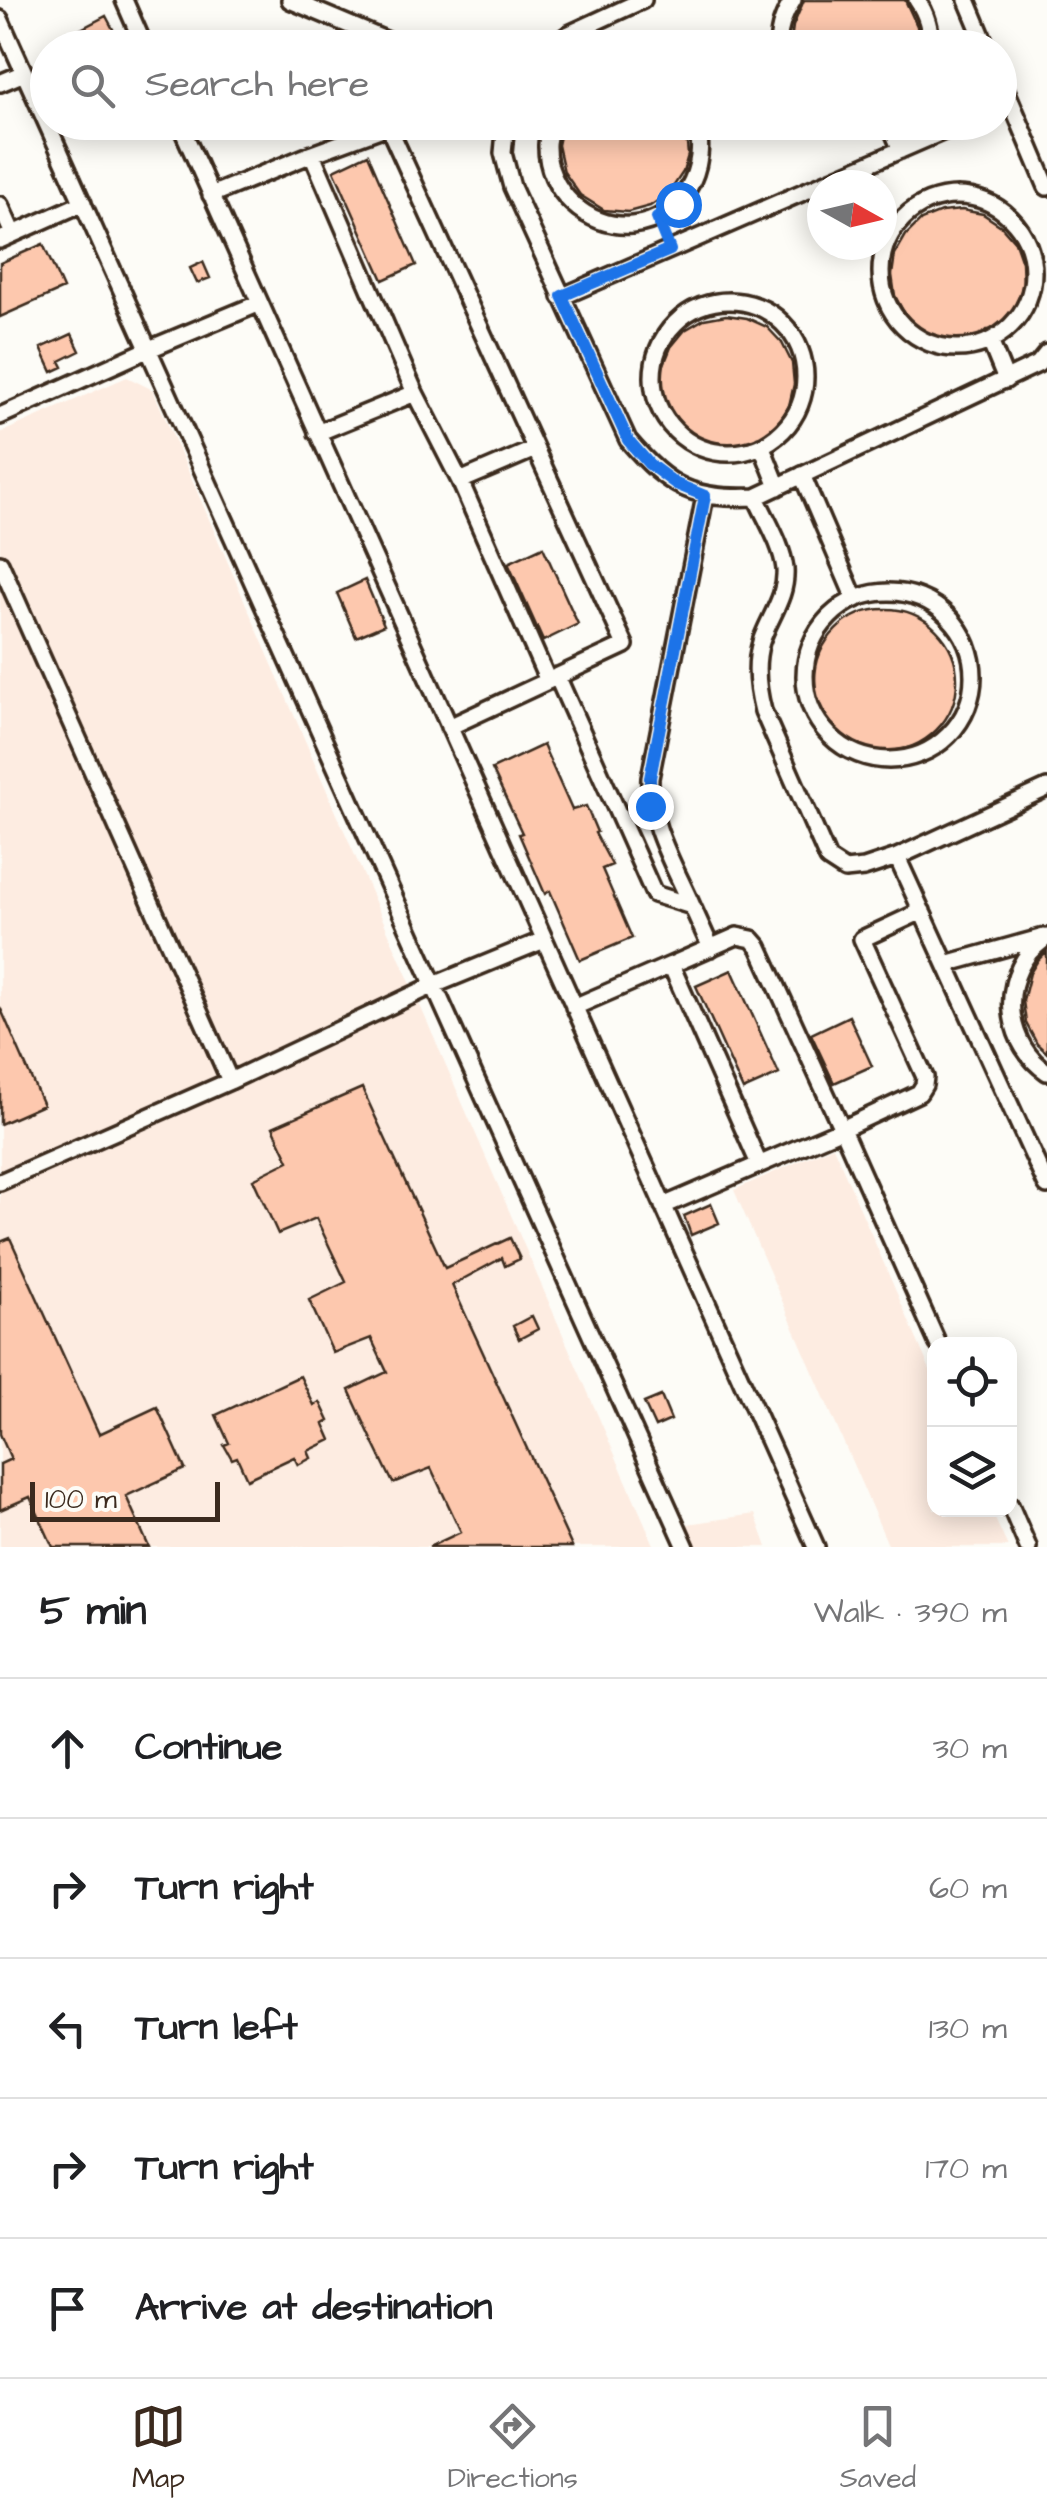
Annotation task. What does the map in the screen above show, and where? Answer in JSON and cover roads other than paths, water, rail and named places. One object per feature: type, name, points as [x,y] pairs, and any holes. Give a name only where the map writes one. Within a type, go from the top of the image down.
[{"type":"lane","points":[[124,0],[137,30]]},
{"type":"lane","points":[[290,0],[361,30]]},
{"type":"lane","points":[[578,30],[643,0]]},
{"type":"lane","points":[[781,30],[793,0]]},
{"type":"lane","points":[[917,0],[930,30]]},
{"type":"lane","points":[[967,0],[980,30]]},
{"type":"lane","points":[[0,19],[30,86]]},
{"type":"lane","points":[[0,83],[24,73]]},
{"type":"lane","points":[[1017,128],[1047,187]]},
{"type":"lane","points":[[54,140],[686,1547]]},
{"type":"lane","points":[[187,140],[816,1547]]},
{"type":"lane","points":[[211,195],[350,140]]},
{"type":"lane","points":[[394,140],[624,645],[449,727]]},
{"type":"lane","points":[[505,140],[512,187],[628,440],[662,474],[705,496],[756,497],[1044,359]]},
{"type":"lane","points":[[548,140],[550,171],[562,194],[582,213],[606,223],[632,225],[657,218],[678,204],[692,184],[700,160],[700,140]]},
{"type":"lane","points":[[897,140],[901,150]]},
{"type":"lane","points":[[562,296],[924,140]]},
{"type":"lane","points":[[312,154],[415,393],[460,480],[654,894],[692,906]]},
{"type":"lane","points":[[968,195],[991,202],[1011,216],[1025,236],[1032,260],[1029,296],[1010,327],[990,341],[965,348],[938,347],[914,336],[895,318],[883,295],[880,268],[885,242],[899,220],[920,204],[943,196],[968,195]]},
{"type":"lane","points":[[0,205],[6,237],[83,204]]},
{"type":"lane","points":[[657,218],[670,250]]},
{"type":"lane","points":[[740,300],[763,308],[783,322],[797,342],[805,365],[804,390],[797,413],[782,432],[762,447],[737,454],[710,452],[686,442],[667,424],[655,400],[652,374],[657,348],[671,326],[692,309],[715,301],[740,300]]},
{"type":"lane","points":[[0,416],[260,304]]},
{"type":"lane","points":[[990,341],[1006,380]]},
{"type":"lane","points":[[318,433],[415,393]]},
{"type":"lane","points":[[762,447],[778,486]]},
{"type":"lane","points":[[460,480],[535,450]]},
{"type":"lane","points":[[802,476],[855,599]]},
{"type":"lane","points":[[705,496],[649,794],[654,818],[711,948]]},
{"type":"lane","points":[[756,497],[781,552],[785,571],[783,593],[761,642],[757,688],[763,711],[828,859],[846,870],[864,868],[897,857],[1047,788]]},
{"type":"lane","points":[[0,563],[230,1080]]},
{"type":"lane","points":[[899,591],[925,598],[947,613],[963,634],[972,659],[974,685],[966,711],[952,734],[931,750],[906,760],[866,757],[832,738],[815,718],[806,692],[805,666],[812,640],[827,618],[855,599],[873,592],[899,591]]},
{"type":"lane","points":[[897,857],[946,964],[1040,1148],[1047,1186]]},
{"type":"lane","points":[[663,1206],[919,1093],[925,1077],[862,938],[922,911]]},
{"type":"lane","points":[[574,1007],[738,936],[752,939],[935,1337]]},
{"type":"lane","points":[[946,964],[1047,936]]},
{"type":"lane","points":[[1047,936],[1024,961],[1012,993],[1012,1020],[1020,1044],[1036,1065],[1047,1072]]},
{"type":"lane","points":[[0,1182],[434,984],[544,940]]},
{"type":"lane","points":[[671,964],[759,1164]]},
{"type":"lane","points":[[1015,1517],[1028,1547]]}]
